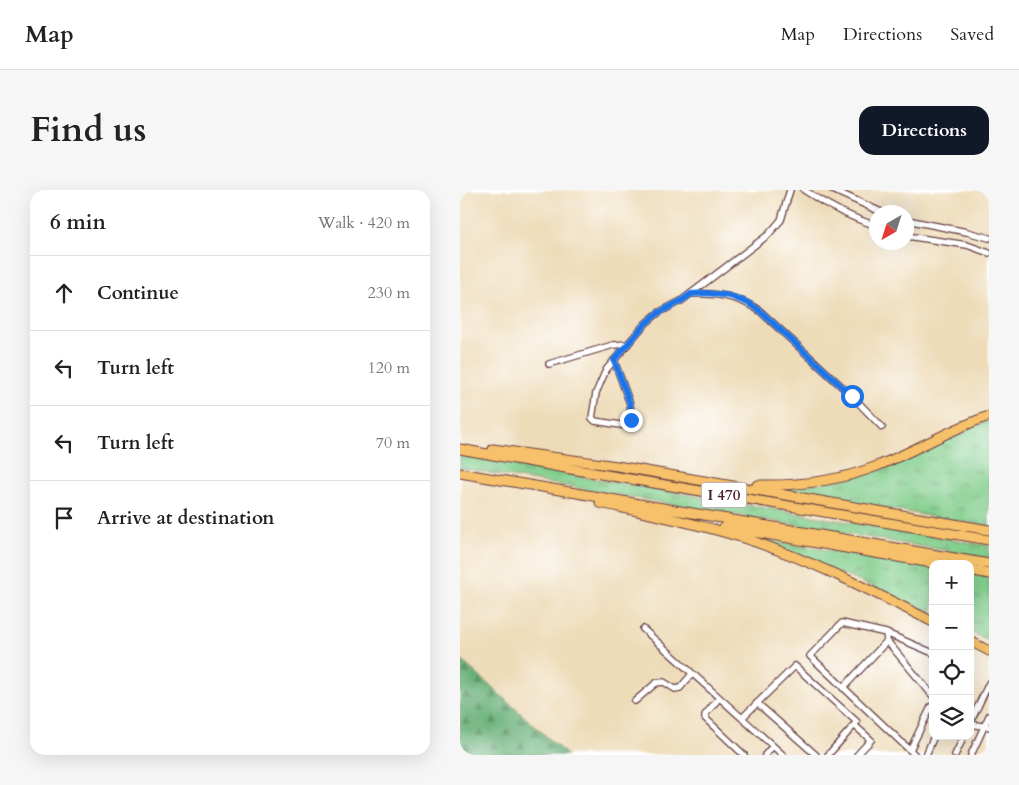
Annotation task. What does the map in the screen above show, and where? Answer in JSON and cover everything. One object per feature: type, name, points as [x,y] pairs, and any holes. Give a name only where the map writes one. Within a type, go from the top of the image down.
[{"type":"highway","points":[[727,484],[792,484],[854,474],[878,466],[958,428],[989,416]]},
{"type":"highway","points":[[460,447],[617,466],[989,530]]},
{"type":"highway","name":"I 470","points":[[460,447],[989,540]]},
{"type":"highway","name":"I 470","points":[[460,473],[989,564]]},
{"type":"highway","points":[[500,480],[736,536],[789,555],[873,592],[929,620]]},
{"type":"highway","points":[[662,517],[929,562]]},
{"type":"highway","points":[[974,571],[989,574]]},
{"type":"highway","points":[[974,643],[989,651]]},
{"type":"street","points":[[614,360],[630,404],[631,420],[627,426],[595,421],[592,418],[596,393],[602,378],[614,360],[645,324],[658,313],[691,294],[768,235],[781,220],[790,190]]},
{"type":"street","points":[[804,190],[819,200],[869,224]]},
{"type":"street","points":[[833,190],[869,206]]},
{"type":"street","points":[[914,222],[989,238]]},
{"type":"street","points":[[914,237],[967,246],[989,253]]},
{"type":"street","points":[[691,294],[708,293],[730,296],[748,303],[760,311],[852,396],[882,427]]},
{"type":"street","points":[[549,364],[613,345],[628,344]]},
{"type":"street","points":[[915,755],[810,656],[842,623],[886,633],[929,652]]},
{"type":"street","points":[[643,630],[783,755]]},
{"type":"street","points":[[886,633],[887,641],[931,695]]},
{"type":"street","points":[[843,688],[887,641]]},
{"type":"street","points":[[742,718],[795,666],[856,722],[828,755]]},
{"type":"street","points":[[635,701],[656,683],[664,682],[675,689],[680,688],[692,674]]},
{"type":"street","points":[[974,715],[989,683]]},
{"type":"street","points":[[719,698],[705,715],[705,718],[744,755]]},
{"type":"street","points":[[757,703],[816,755]]},
{"type":"street","points":[[910,750],[929,713]]},
{"type":"street","points":[[970,755],[987,726],[989,716]]},
{"type":"street","points":[[974,724],[987,726]]},
{"type":"street","points":[[854,725],[871,740],[857,755]]},
{"type":"street","points":[[926,755],[932,740]]},
{"type":"street","points":[[955,755],[962,740]]},
{"type":"street","points":[[765,755],[773,746]]},
{"type":"green space","points":[[989,421],[989,526],[773,489],[835,480],[880,470],[906,460],[965,430]]},
{"type":"green space","points":[[460,456],[989,546],[989,558],[460,468]]},
{"type":"green space","points":[[754,538],[929,567],[929,612],[893,595]]},
{"type":"green space","points":[[974,575],[989,577],[989,640],[974,634]]},
{"type":"green space","points":[[460,659],[567,755],[460,755]]},
{"type":"route","points":[[631,420],[630,404],[614,360],[645,324],[658,313],[691,294],[708,293],[730,296],[748,303],[760,311],[852,396]]}]
